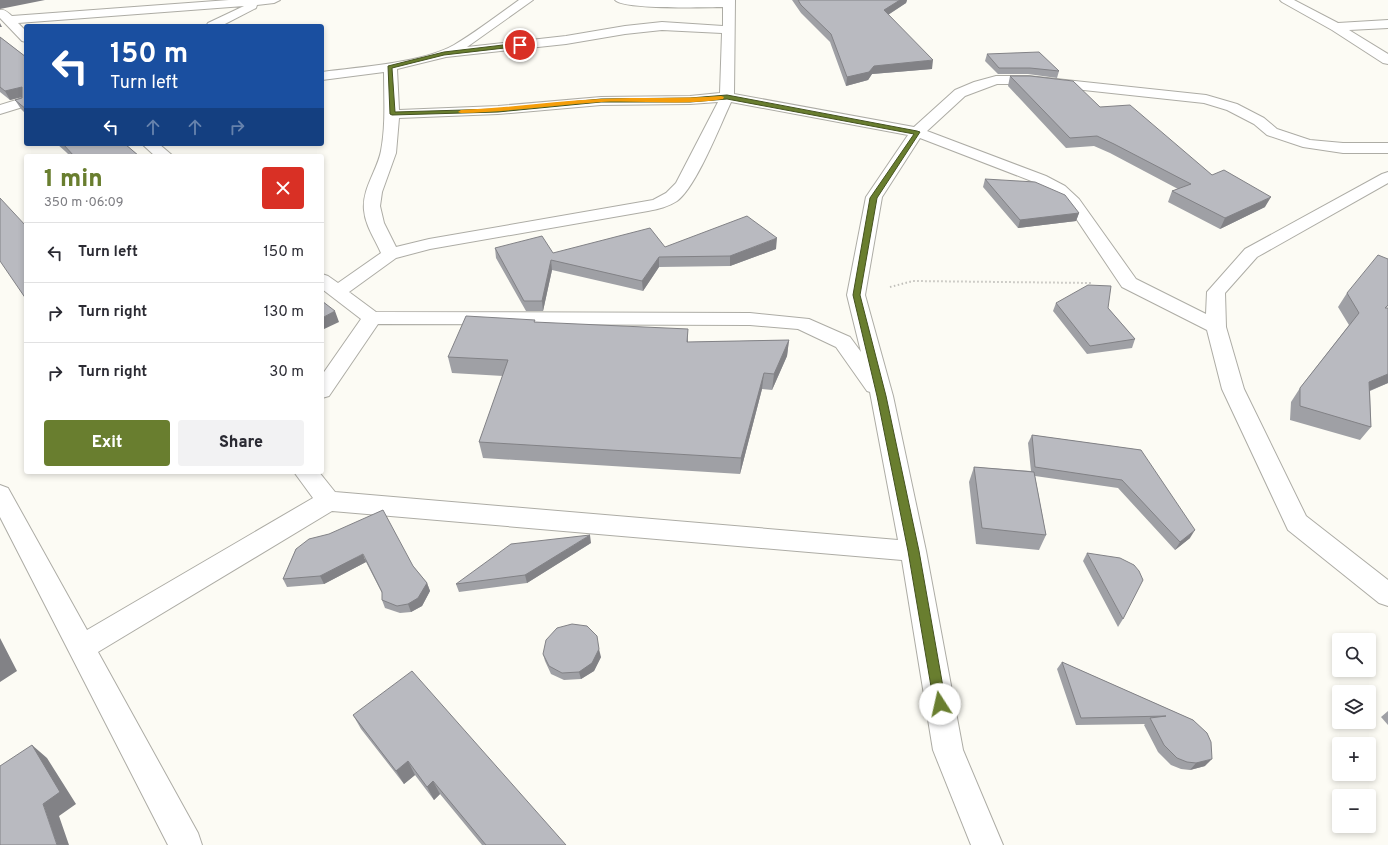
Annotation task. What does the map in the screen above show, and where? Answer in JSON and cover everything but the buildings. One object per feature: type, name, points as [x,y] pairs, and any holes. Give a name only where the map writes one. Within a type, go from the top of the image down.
[{"type":"street","points":[[3,14],[268,0]]},
{"type":"street","points":[[216,24],[268,0]]},
{"type":"street","points":[[324,76],[390,67],[444,53],[457,48],[527,0]]},
{"type":"street","points":[[337,292],[390,254],[428,244],[664,202],[675,195],[683,185],[727,97],[730,2],[657,4],[621,0]]},
{"type":"street","points":[[1286,0],[1336,27],[1388,60]]},
{"type":"street","points":[[3,14],[24,36]]},
{"type":"street","points":[[1336,27],[1388,24]]},
{"type":"street","points":[[444,53],[566,40],[656,26],[683,26],[729,30]]},
{"type":"street","points":[[390,67],[392,114],[388,153],[379,177],[372,206],[378,227],[390,254]]},
{"type":"street","points":[[986,845],[948,750],[914,551],[882,396],[856,295],[874,198],[917,132],[960,93],[996,80],[1028,80],[1206,99],[1232,107],[1259,121],[1272,132],[1308,144],[1343,148],[1388,148]]},
{"type":"street","points":[[392,114],[498,110],[601,101],[690,100],[727,97],[917,132],[1040,179],[1059,189],[1073,202],[1129,283],[1216,327]]},
{"type":"street","points":[[0,110],[24,102]]},
{"type":"street","points":[[152,146],[162,154]]},
{"type":"street","points":[[1388,177],[1251,253],[1216,292],[1216,327],[1233,389],[1297,523],[1388,595]]},
{"type":"street","points":[[324,282],[372,318],[750,319],[802,323],[843,342],[882,396]]},
{"type":"street","points":[[324,388],[372,318]]},
{"type":"street","points":[[308,474],[328,501]]},
{"type":"street","points":[[0,494],[186,845]]},
{"type":"street","points":[[81,648],[328,501],[914,551]]},
{"type":"path","points":[[856,295],[913,281],[1129,283]]},
{"type":"slow traffic","points":[[461,112],[531,108],[582,102],[690,100],[721,97]]},
{"type":"route","points":[[520,45],[444,53],[390,67],[392,114],[531,108],[601,101],[690,100],[727,97],[917,132],[874,198],[856,295],[882,396],[914,551],[940,704]]}]
